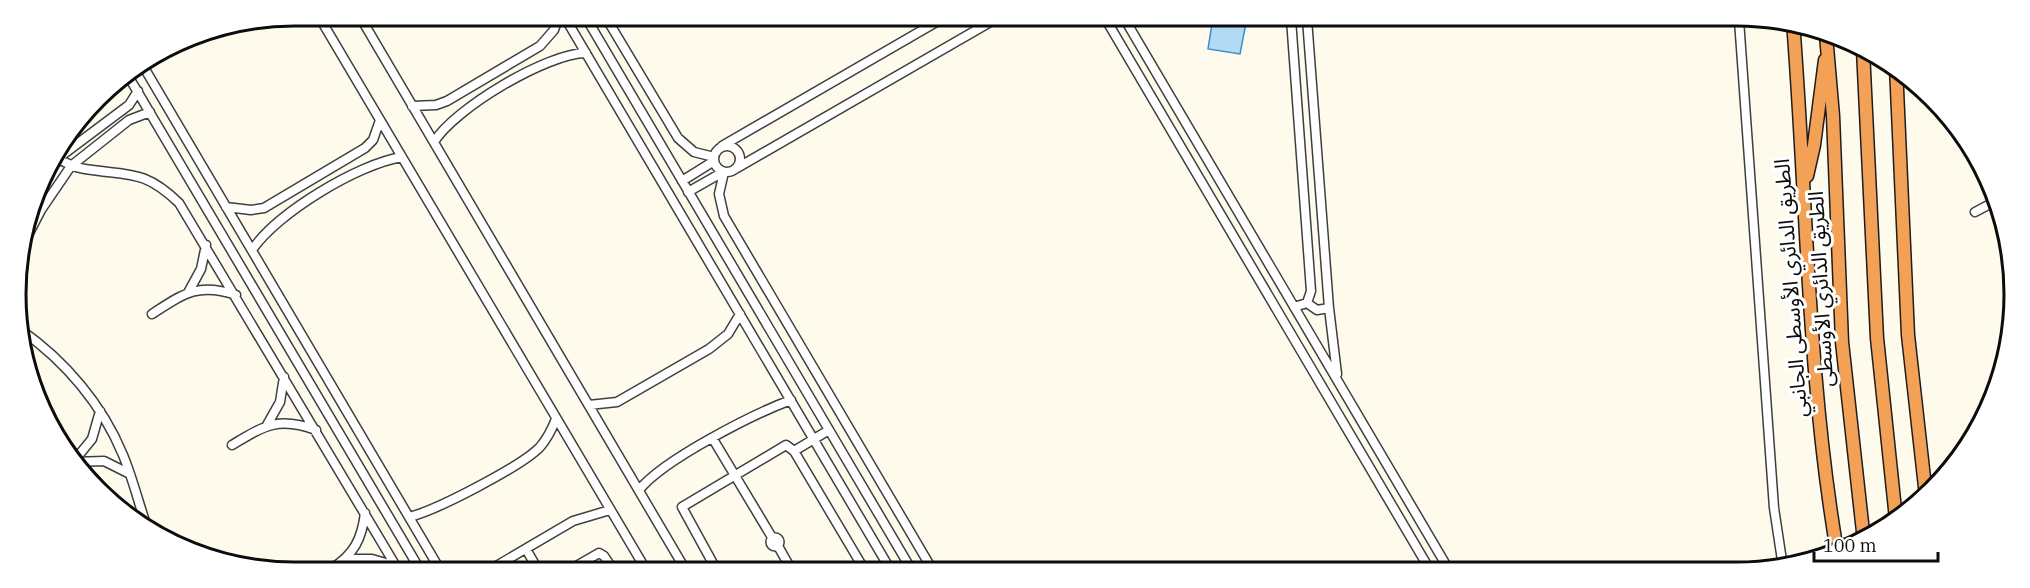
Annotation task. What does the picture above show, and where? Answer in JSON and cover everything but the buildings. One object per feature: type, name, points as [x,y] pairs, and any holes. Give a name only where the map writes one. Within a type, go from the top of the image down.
[{"type":"highway","name":"الطريق الدائري الأوسطى الجانبي","points":[[1794,32],[1816,387],[1836,543]]},
{"type":"highway","name":"الطريق الدائري الأوسطى","points":[[1827,42],[1833,116],[1842,342],[1863,531]]},
{"type":"highway","points":[[1804,185],[1814,145],[1820,82],[1828,50]]},
{"type":"highway","points":[[1863,57],[1877,338],[1895,510]]},
{"type":"highway","points":[[1897,79],[1908,335],[1925,485]]},
{"type":"street","points":[[324,26],[641,562]]},
{"type":"street","points":[[365,26],[681,562]]},
{"type":"street","points":[[412,106],[436,105],[447,101],[540,46],[555,26]]},
{"type":"street","points":[[570,26],[886,562]]},
{"type":"street","points":[[591,26],[907,562]]},
{"type":"street","points":[[611,26],[678,138],[694,152],[714,159],[724,172]]},
{"type":"street","points":[[682,181],[714,159],[722,146],[929,26]]},
{"type":"street","points":[[688,192],[724,172],[737,168],[985,26]]},
{"type":"street","points":[[1110,26],[1425,562]]},
{"type":"street","points":[[1129,26],[1444,562]]},
{"type":"street","points":[[1292,26],[1311,291],[1307,303]]},
{"type":"street","points":[[1308,26],[1329,308],[1334,359],[1341,386]]},
{"type":"street","points":[[1739,26],[1774,508],[1782,558]]},
{"type":"street","points":[[434,142],[456,116],[535,69],[557,57],[586,53]]},
{"type":"street","points":[[146,70],[435,562]]},
{"type":"street","points":[[131,81],[415,562]]},
{"type":"street","points":[[68,149],[129,105],[138,91]]},
{"type":"street","points":[[1156,105],[1170,97]]},
{"type":"street","points":[[37,217],[71,166],[129,120],[150,112]]},
{"type":"street","points":[[226,207],[251,210],[275,202],[365,148],[373,140],[380,120]]},
{"type":"street","points":[[722,146],[731,146],[739,151],[741,160],[737,168]]},
{"type":"street","points":[[252,250],[283,216],[366,169],[402,157]]},
{"type":"street","points":[[61,161],[71,166],[131,173],[149,180],[179,203],[394,562]]},
{"type":"street","points":[[724,172],[719,194],[724,216],[928,562]]},
{"type":"street","points":[[1976,212],[1989,205]]},
{"type":"street","points":[[189,291],[201,269],[206,245]]},
{"type":"street","points":[[255,289],[263,290],[269,284],[269,280]]},
{"type":"street","points":[[152,314],[189,291],[213,289],[236,295]]},
{"type":"street","points":[[1294,307],[1307,303]]},
{"type":"street","points":[[1307,303],[1317,310],[1329,308]]},
{"type":"street","points":[[274,322],[277,314],[289,314]]},
{"type":"street","points":[[589,405],[616,402],[710,349],[728,334],[740,314]]},
{"type":"street","points":[[29,337],[70,372],[100,411],[130,474],[143,516]]},
{"type":"street","points":[[267,425],[280,402],[285,377]]},
{"type":"street","points":[[639,490],[653,474],[759,413],[790,400]]},
{"type":"street","points":[[79,454],[92,439],[100,411]]},
{"type":"street","points":[[409,517],[441,506],[527,456],[545,440],[556,419]]},
{"type":"street","points":[[232,445],[267,425],[292,423],[316,430]]},
{"type":"street","points":[[794,451],[829,430]]},
{"type":"street","points":[[713,439],[787,562]]},
{"type":"street","points":[[712,562],[681,509],[783,446],[789,445],[860,562]]},
{"type":"street","points":[[84,461],[104,461],[130,474]]},
{"type":"street","points":[[503,562],[579,518],[610,510]]},
{"type":"street","points":[[342,562],[347,559],[360,538],[365,513]]},
{"type":"street","points":[[1409,535],[1423,526]]},
{"type":"street","points":[[526,549],[534,562]]},
{"type":"street","points":[[584,562],[598,554],[604,556],[608,562]]},
{"type":"street","points":[[347,559],[372,559],[381,562]]},
{"type":"water","points":[[1212,26],[1245,26],[1240,54],[1208,49]]}]
